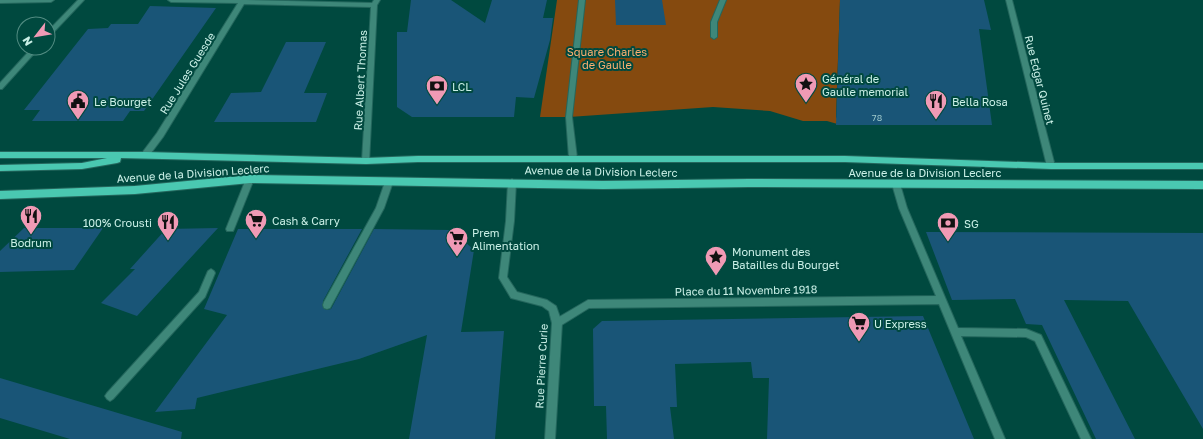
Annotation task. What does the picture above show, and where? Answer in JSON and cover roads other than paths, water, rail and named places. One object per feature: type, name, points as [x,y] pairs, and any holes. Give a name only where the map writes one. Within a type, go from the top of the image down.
[{"type":"main road","name":"Avenue de la Division Leclerc","points":[[0,155],[145,155],[366,161],[418,158],[845,159],[1050,166],[1203,166]]},
{"type":"main road","points":[[0,168],[82,166],[145,155]]},
{"type":"main road","name":"Avenue de la Division Leclerc","points":[[0,195],[135,190],[250,179],[603,184],[1203,185]]},
{"type":"street","points":[[0,1],[51,0]]},
{"type":"street","points":[[56,27],[81,0]]},
{"type":"street","points":[[171,0],[376,3]]},
{"type":"street","points":[[573,158],[569,117],[582,0]]},
{"type":"street","points":[[714,37],[714,22],[724,0]]},
{"type":"street","name":"Rue Edgar Quinet","points":[[1009,0],[1050,166]]},
{"type":"street","name":"Rue Jules Guesde","points":[[145,155],[160,135],[243,1]]},
{"type":"street","name":"Rue Albert Thomas","points":[[366,161],[376,3]]},
{"type":"street","points":[[0,87],[29,56]]},
{"type":"street","points":[[230,229],[250,179]]},
{"type":"street","points":[[328,305],[380,208],[389,182]]},
{"type":"street","name":"Rue Pierre Curie","points":[[512,182],[510,221],[503,278],[514,295],[544,302],[552,309],[557,323],[550,439]]},
{"type":"street","points":[[896,184],[903,208],[1000,439]]},
{"type":"street","points":[[110,396],[202,294],[210,273]]},
{"type":"street","name":"Place du 11 Novembre 1918","points":[[557,323],[588,304],[942,300]]},
{"type":"street","points":[[954,332],[1026,333],[1038,338],[1086,439]]},
{"type":"place","name":"Général de Gaulle memorial","points":[[806,104]]},
{"type":"place","name":"LCL","points":[[437,106]]},
{"type":"place","name":"Le Bourget","points":[[78,120]]},
{"type":"place","name":"Bella Rosa","points":[[936,120]]},
{"type":"place","name":"Bodrum","points":[[31,236]]},
{"type":"place","name":"Cash & Carry","points":[[256,240]]},
{"type":"place","name":"100% Crousti","points":[[168,242]]},
{"type":"place","name":"SG","points":[[948,242]]},
{"type":"place","name":"Prem Alimentation","points":[[457,258]]},
{"type":"place","name":"Monument des Batailles du Bourget","points":[[716,276]]},
{"type":"place","name":"U Express","points":[[859,342]]},
{"type":"park label","name":"Square Charles de Gaulle","points":[[607,57]]}]
